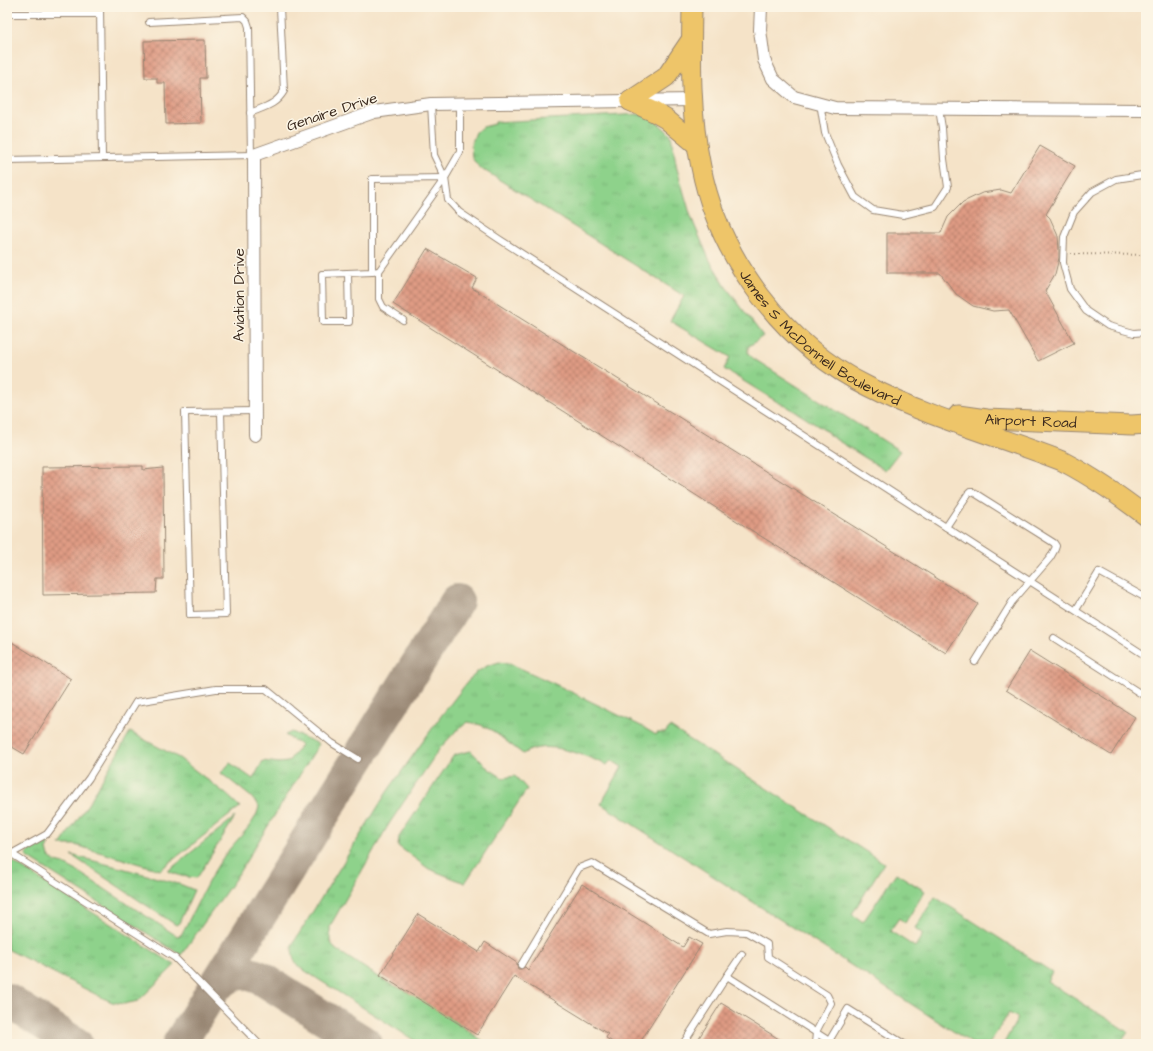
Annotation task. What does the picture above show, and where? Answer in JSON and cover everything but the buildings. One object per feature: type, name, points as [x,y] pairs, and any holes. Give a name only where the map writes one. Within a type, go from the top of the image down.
[{"type":"main road","name":"James S McDonnell Boulevard","points":[[692,7],[692,100],[697,145],[708,198],[734,256],[750,282],[779,318],[815,352],[840,371],[868,387],[917,408],[1062,461],[1108,487],[1146,516]]},
{"type":"main road","points":[[630,101],[666,77],[673,69],[691,40]]},
{"type":"main road","points":[[630,101],[666,119],[697,145]]},
{"type":"main road","name":"Airport Road","points":[[917,408],[986,419],[1132,425],[1146,424]]},
{"type":"street","points":[[761,7],[760,30],[764,60],[773,79],[794,97],[820,104],[835,108],[1146,110]]},
{"type":"street","name":"Genaire Drive","points":[[252,156],[374,112],[431,104],[692,100]]},
{"type":"street","name":"Aviation Drive","points":[[252,156],[255,435]]},
{"type":"lane","points":[[250,113],[272,104],[284,91],[280,7]]},
{"type":"lane","points":[[7,14],[100,10],[102,158]]},
{"type":"lane","points":[[149,22],[243,17],[247,21],[252,156]]},
{"type":"lane","points":[[431,104],[434,155],[445,178],[448,200],[459,212],[506,244],[1146,656]]},
{"type":"lane","points":[[348,273],[349,322],[323,322],[322,274],[376,271],[445,178],[460,152],[460,104]]},
{"type":"lane","points":[[820,104],[825,134],[838,165],[855,197],[873,210],[903,215],[935,207],[948,187],[939,109]]},
{"type":"lane","name":"Genaire Drive","points":[[7,160],[252,156]]},
{"type":"lane","points":[[1146,175],[1116,179],[1092,192],[1074,212],[1064,237],[1063,254],[1063,264],[1070,289],[1086,311],[1108,326],[1134,333],[1146,332]]},
{"type":"lane","points":[[403,320],[383,307],[379,299],[376,271],[372,179],[445,178]]},
{"type":"lane","points":[[221,412],[226,614],[190,615],[185,412],[255,411]]},
{"type":"lane","points":[[946,527],[968,494],[973,492],[1054,543],[1056,546],[1050,558],[1031,582],[1012,602],[975,662]]},
{"type":"lane","points":[[1076,610],[1099,572],[1146,598]]},
{"type":"lane","points":[[1054,638],[1146,697]]},
{"type":"lane","points":[[9,852],[46,834],[89,778],[136,702],[216,689],[266,689],[332,743],[358,759]]},
{"type":"lane","points":[[9,852],[175,958],[259,1044]]},
{"type":"lane","points":[[521,965],[579,868],[592,863],[708,934],[727,931],[746,932],[767,944],[768,957],[827,995],[831,1003],[816,1032],[815,1044]]},
{"type":"lane","points":[[683,1044],[742,954]]},
{"type":"lane","points":[[727,976],[832,1042],[848,1009],[904,1044]]},
{"type":"path","points":[[1063,254],[1146,255]]},
{"type":"green space","points":[[641,114],[656,121],[671,135],[677,169],[691,217],[709,259],[726,287],[763,336],[748,347],[748,353],[754,359],[900,451],[885,470],[785,405],[779,403],[724,369],[730,357],[670,321],[684,296],[479,167],[472,158],[471,145],[476,132],[483,127],[495,124],[495,122]]},
{"type":"green space","points":[[499,662],[511,664],[557,685],[641,726],[656,735],[657,733],[665,733],[670,727],[884,863],[852,914],[863,922],[896,873],[925,891],[905,923],[899,918],[890,931],[915,947],[923,934],[915,928],[935,897],[1052,972],[1047,981],[1128,1032],[1120,1044],[1006,1044],[1004,1043],[1018,1018],[1009,1013],[989,1044],[973,1044],[601,804],[622,767],[611,760],[607,765],[576,753],[553,748],[532,749],[523,754],[493,731],[481,725],[468,722],[456,731],[440,748],[389,824],[330,926],[330,941],[335,949],[385,981],[422,999],[483,1041],[481,1044],[420,1044],[299,967],[293,957],[292,945],[387,792],[441,716],[477,672],[487,666]]},
{"type":"green space","points":[[130,732],[179,758],[226,794],[240,807],[160,870],[75,845],[60,845],[90,801]]},
{"type":"green space","points":[[292,732],[319,744],[235,879],[181,955],[26,856],[29,850],[35,846],[48,843],[47,849],[49,857],[56,862],[64,864],[77,871],[177,936],[181,935],[214,871],[228,851],[251,824],[258,812],[259,806],[250,796],[221,773],[230,763],[253,779],[263,761],[279,763],[288,762],[301,745],[285,735]]},
{"type":"green space","points":[[471,751],[489,769],[503,778],[515,776],[527,789],[465,883],[429,869],[398,846],[399,837],[454,755]]},
{"type":"green space","points":[[235,817],[197,878],[181,876],[168,871]]},
{"type":"green space","points":[[71,855],[182,885],[194,890],[179,923],[176,925]]},
{"type":"green space","points":[[7,858],[175,965],[138,1001],[124,1004],[112,1002],[103,998],[7,949]]},
{"type":"taxiway","points":[[179,1044],[457,601]]},
{"type":"taxiway","points":[[216,986],[229,976],[241,973],[259,977],[366,1044]]},
{"type":"taxiway","points":[[7,1000],[76,1044]]}]
